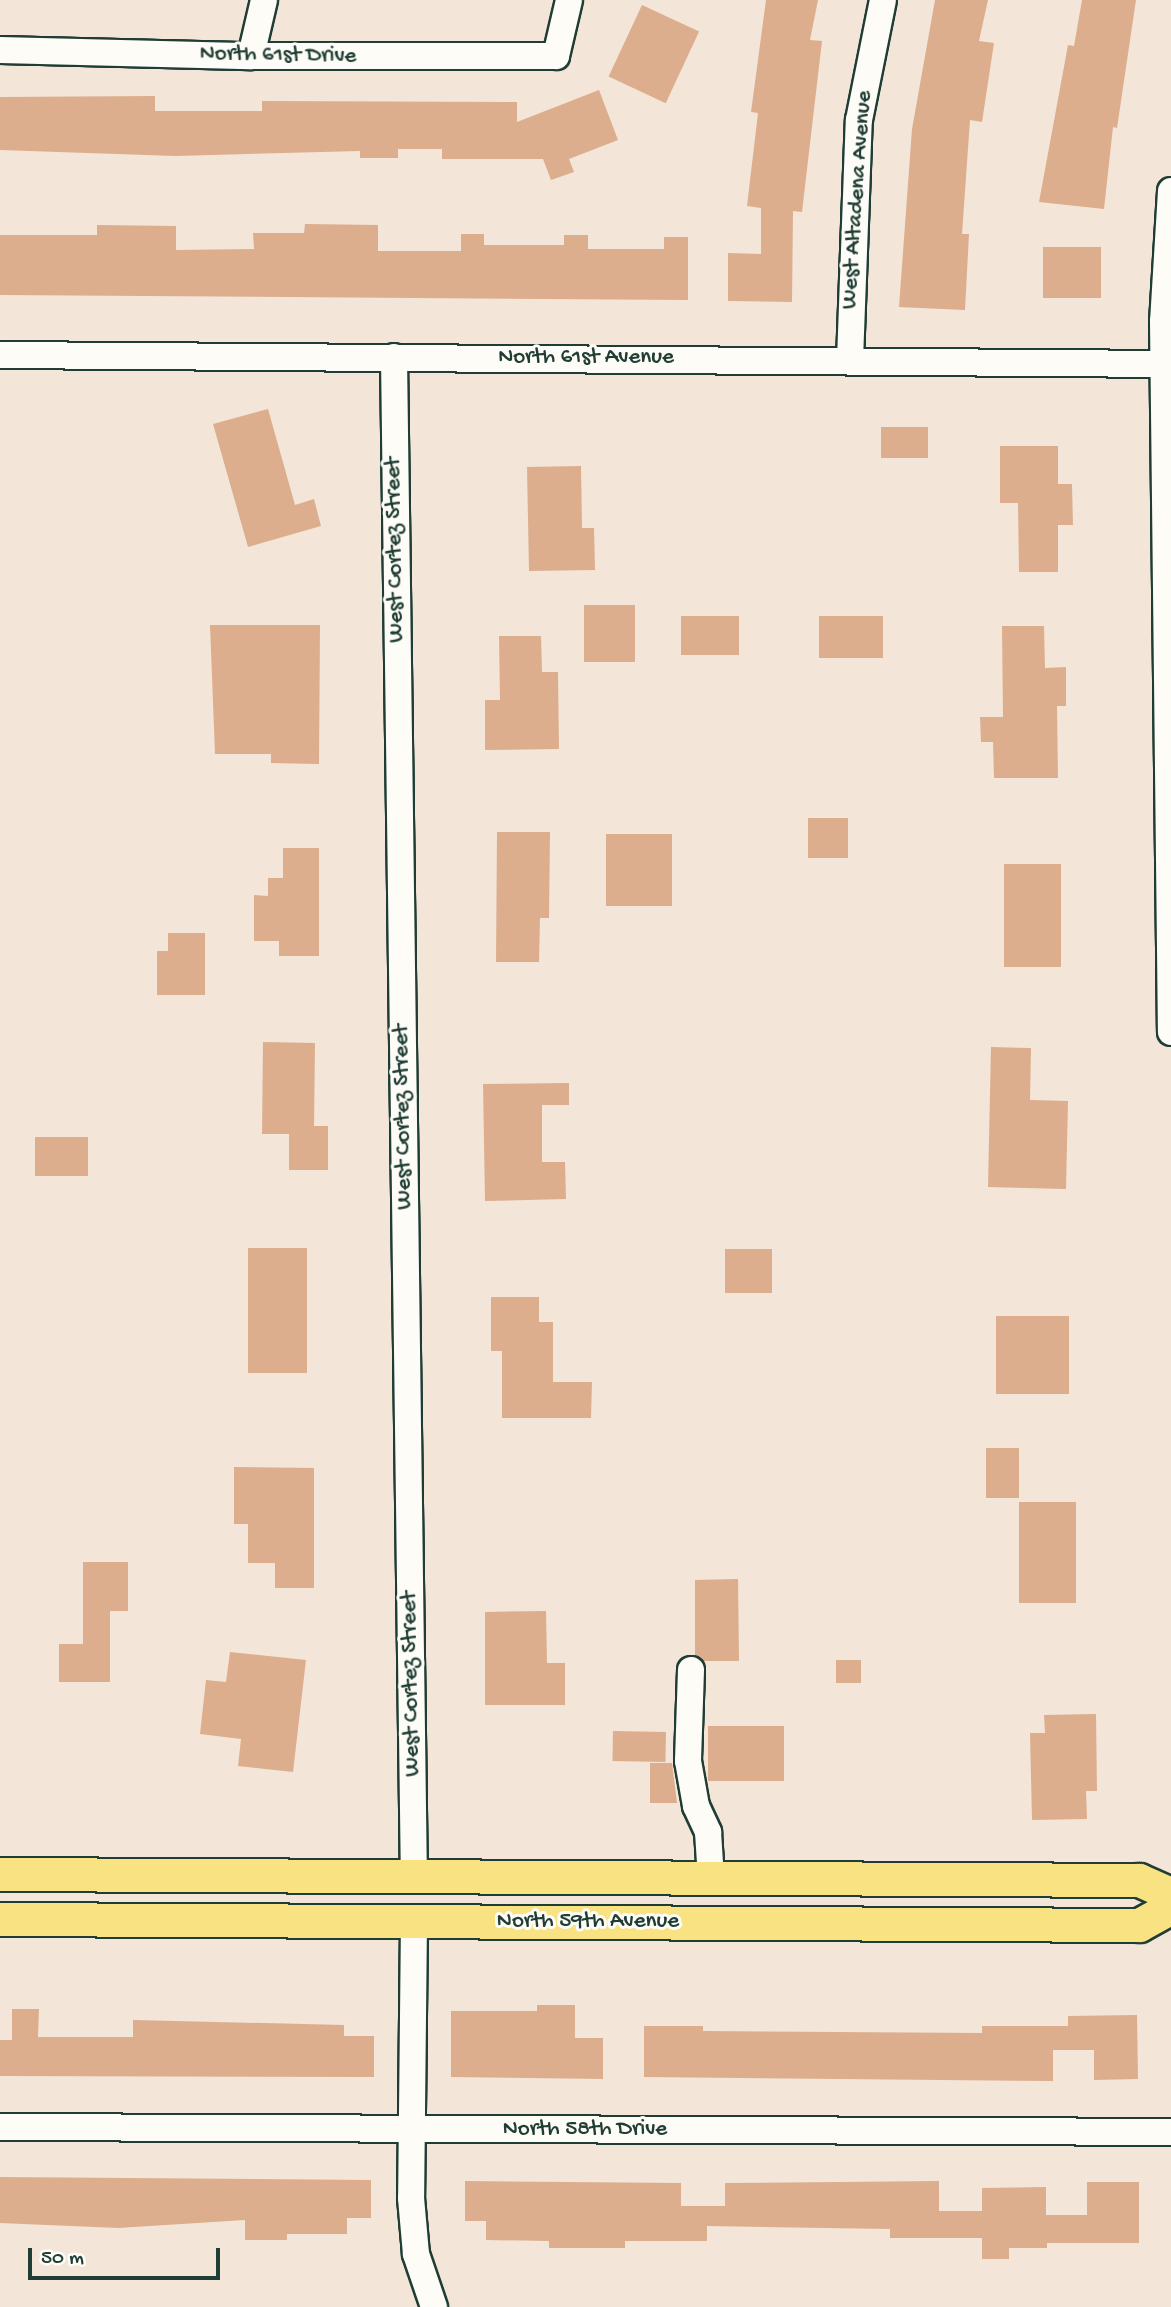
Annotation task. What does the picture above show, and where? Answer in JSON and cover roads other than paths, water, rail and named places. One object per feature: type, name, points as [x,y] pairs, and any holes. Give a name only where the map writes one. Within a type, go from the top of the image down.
[{"type":"main road","name":"North 59th Avenue","points":[[0,1874],[1139,1880],[1171,1894]]},
{"type":"main road","name":"North 59th Avenue","points":[[0,1919],[1139,1925],[1171,1907]]},
{"type":"street","points":[[251,56],[264,0]]},
{"type":"street","name":"North 61st Drive","points":[[0,50],[251,56],[556,56],[569,0]]},
{"type":"street","name":"West Altadena Avenue","points":[[850,360],[859,120],[883,0]]},
{"type":"street","points":[[1171,191],[1167,364],[1171,1032]]},
{"type":"street","name":"North 61st Avenue","points":[[0,355],[1167,364]]},
{"type":"street","name":"West Cortez Street","points":[[394,357],[414,1877]]},
{"type":"street","points":[[691,1670],[688,1761],[696,1806],[708,1832],[711,1878]]},
{"type":"street","points":[[414,1921],[415,2129],[411,2198],[416,2254],[434,2307]]},
{"type":"street","name":"North 58th Drive","points":[[0,2127],[1171,2132]]}]
